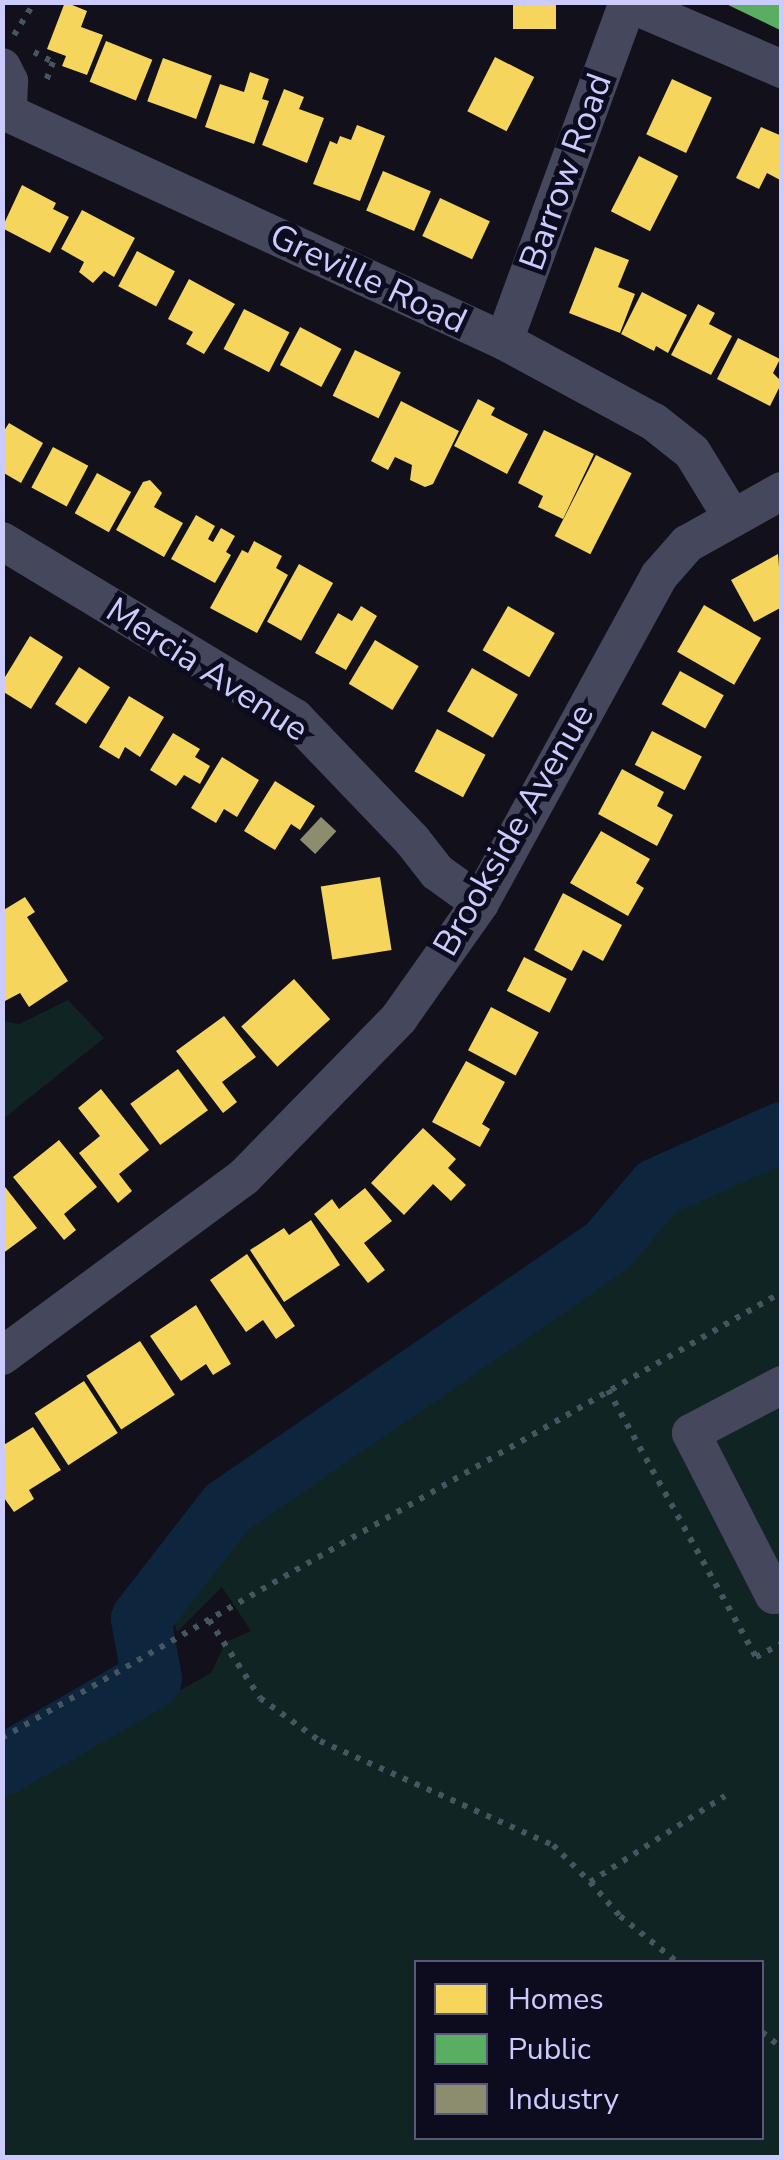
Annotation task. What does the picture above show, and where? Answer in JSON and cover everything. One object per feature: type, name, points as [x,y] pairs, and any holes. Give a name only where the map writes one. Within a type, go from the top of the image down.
[{"type":"street","points":[[628,3],[690,13],[782,69]]},
{"type":"street","name":"Barrow Road","points":[[504,341],[628,3]]},
{"type":"street","name":"Greville Road","points":[[6,54],[9,81],[5,113],[504,341],[677,436],[692,452],[730,516]]},
{"type":"street","name":"Brookside Avenue","points":[[2,1356],[244,1177],[399,1018],[480,903],[613,653],[659,576],[686,544],[782,490]]},
{"type":"street","name":"Mercia Avenue","points":[[2,541],[296,718],[412,840],[437,872],[480,903]]},
{"type":"street","points":[[782,1385],[691,1433],[774,1595],[782,1590]]},
{"type":"path","points":[[6,54],[35,2]]},
{"type":"path","points":[[2,1738],[782,1292]]},
{"type":"path","points":[[608,1390],[756,1657],[782,1643]]},
{"type":"path","points":[[210,1620],[260,1698],[320,1742],[553,1846],[620,1916],[675,1960]]},
{"type":"path","points":[[590,1882],[726,1796]]},
{"type":"green space","points":[[68,1000],[104,1038],[3,1119],[3,1021],[19,1024]]},
{"type":"green space","points":[[781,1132],[781,2157],[3,2157],[2,1790],[211,1673],[226,1642],[251,1631],[222,1587],[177,1632],[167,1592],[227,1508],[606,1248],[655,1185]]},
{"type":"building: Homes","points":[[65,2],[87,11],[81,27],[103,35],[87,75],[62,66],[66,56],[47,49]]},
{"type":"building: Homes","points":[[513,2],[556,2],[556,29],[513,29]]},
{"type":"building: Homes","points":[[106,41],[152,60],[136,101],[90,82]]},
{"type":"building: Homes","points":[[495,57],[534,77],[507,131],[467,111]]},
{"type":"building: Homes","points":[[163,58],[212,76],[196,119],[147,101]]},
{"type":"building: Homes","points":[[250,72],[269,79],[262,99],[269,101],[254,144],[205,127],[220,84],[244,92]]},
{"type":"building: Homes","points":[[672,79],[712,98],[686,153],[646,134]]},
{"type":"building: Homes","points":[[284,89],[304,97],[299,109],[324,118],[307,163],[262,145]]},
{"type":"building: Homes","points":[[357,125],[385,136],[360,201],[313,184],[330,141],[337,144],[340,136],[351,140]]},
{"type":"building: Homes","points":[[761,127],[782,136],[782,181],[767,173],[759,189],[736,178]]},
{"type":"building: Homes","points":[[639,156],[678,176],[650,231],[611,211]]},
{"type":"building: Homes","points":[[383,171],[431,191],[414,231],[366,211]]},
{"type":"building: Homes","points":[[22,185],[56,203],[53,209],[69,217],[50,253],[2,228]]},
{"type":"building: Homes","points":[[440,198],[490,221],[472,259],[422,236]]},
{"type":"building: Homes","points":[[82,210],[135,238],[114,277],[104,271],[93,283],[79,272],[84,262],[61,249]]},
{"type":"building: Homes","points":[[595,247],[629,260],[618,287],[635,294],[620,333],[569,313]]},
{"type":"building: Homes","points":[[137,251],[175,271],[156,307],[118,286]]},
{"type":"building: Homes","points":[[189,279],[235,304],[204,354],[186,344],[193,332],[168,319]]},
{"type":"building: Homes","points":[[642,292],[687,315],[668,353],[656,346],[654,351],[621,334]]},
{"type":"building: Homes","points":[[698,304],[715,313],[709,324],[732,336],[711,375],[671,355]]},
{"type":"building: Homes","points":[[244,309],[289,332],[269,372],[224,349]]},
{"type":"building: Homes","points":[[300,327],[341,349],[321,387],[280,365]]},
{"type":"building: Homes","points":[[738,338],[780,359],[773,373],[782,382],[770,406],[717,379]]},
{"type":"building: Homes","points":[[355,350],[401,372],[378,418],[333,396]]},
{"type":"building: Homes","points":[[478,399],[495,408],[491,415],[528,434],[507,474],[454,446]]},
{"type":"building: Homes","points":[[401,401],[459,431],[433,484],[425,487],[410,480],[412,465],[395,457],[388,470],[371,461]]},
{"type":"building: Homes","points":[[9,423],[43,443],[21,483],[2,472],[2,434]]},
{"type":"building: Homes","points":[[544,430],[594,454],[563,519],[538,507],[543,496],[518,483]]},
{"type":"building: Homes","points":[[53,447],[88,466],[67,506],[31,488]]},
{"type":"building: Homes","points":[[596,455],[632,473],[590,554],[555,536]]},
{"type":"building: Homes","points":[[97,473],[131,492],[109,532],[75,513]]},
{"type":"building: Homes","points":[[150,480],[162,493],[154,507],[183,523],[164,557],[116,530],[143,482]]},
{"type":"building: Homes","points":[[196,515],[215,526],[208,539],[213,542],[221,528],[235,536],[226,552],[231,555],[215,583],[171,559]]},
{"type":"building: Homes","points":[[254,541],[282,556],[276,568],[288,575],[257,633],[210,608],[242,550],[248,553]]},
{"type":"building: Homes","points":[[778,554],[782,607],[754,622],[731,580]]},
{"type":"building: Homes","points":[[299,564],[333,583],[301,641],[267,622]]},
{"type":"building: Homes","points":[[704,605],[761,638],[734,685],[677,652]]},
{"type":"building: Homes","points":[[361,606],[377,616],[346,670],[315,653],[338,613],[352,621]]},
{"type":"building: Homes","points":[[508,606],[555,633],[529,677],[482,650]]},
{"type":"building: Homes","points":[[30,636],[63,657],[31,709],[2,691],[2,682]]},
{"type":"building: Homes","points":[[375,640],[419,666],[392,710],[349,684]]},
{"type":"building: Homes","points":[[79,667],[110,687],[86,724],[55,704]]},
{"type":"building: Homes","points":[[472,668],[518,694],[493,738],[447,711]]},
{"type":"building: Homes","points":[[680,671],[724,695],[705,728],[662,704]]},
{"type":"building: Homes","points":[[129,696],[164,717],[140,757],[125,747],[119,759],[99,747]]},
{"type":"building: Homes","points":[[437,729],[486,755],[463,797],[414,771]]},
{"type":"building: Homes","points":[[652,731],[702,756],[685,790],[635,765]]},
{"type":"building: Homes","points":[[173,733],[200,749],[195,757],[210,766],[200,784],[184,775],[176,786],[150,770]]},
{"type":"building: Homes","points":[[222,757],[259,780],[237,817],[224,809],[216,823],[191,808]]},
{"type":"building: Homes","points":[[622,769],[664,792],[657,806],[673,815],[657,846],[598,814]]},
{"type":"building: Homes","points":[[275,781],[315,806],[300,830],[291,824],[275,850],[244,831]]},
{"type":"building: Homes","points":[[601,831],[650,859],[636,883],[644,888],[628,916],[570,883]]},
{"type":"building: Homes","points":[[380,877],[392,950],[332,959],[321,886]]},
{"type":"building: Homes","points":[[563,893],[622,925],[603,961],[583,950],[572,971],[534,950]]},
{"type":"building: Homes","points":[[25,897],[35,912],[27,917],[68,981],[29,1007],[20,993],[5,1001],[2,998],[2,911]]},
{"type":"building: Homes","points":[[524,957],[567,979],[550,1013],[507,991]]},
{"type":"building: Homes","points":[[294,979],[330,1019],[277,1067],[241,1027]]},
{"type":"building: Homes","points":[[491,1007],[539,1032],[516,1076],[468,1050]]},
{"type":"building: Homes","points":[[224,1016],[256,1057],[222,1082],[237,1102],[223,1113],[176,1051]]},
{"type":"building: Homes","points":[[466,1061],[505,1082],[482,1124],[490,1129],[480,1147],[432,1122]]},
{"type":"building: Homes","points":[[178,1069],[208,1110],[160,1145],[130,1104]]},
{"type":"building: Homes","points":[[101,1089],[149,1150],[119,1174],[132,1191],[118,1203],[79,1153],[100,1136],[78,1108]]},
{"type":"building: Homes","points":[[423,1128],[456,1159],[448,1168],[466,1185],[451,1201],[433,1184],[404,1215],[371,1183]]},
{"type":"building: Homes","points":[[59,1140],[97,1187],[64,1214],[76,1230],[64,1240],[13,1177]]},
{"type":"building: Homes","points":[[2,1183],[37,1228],[2,1254]]},
{"type":"building: Homes","points":[[365,1188],[392,1221],[364,1243],[385,1270],[368,1283],[314,1214],[332,1199],[339,1209]]},
{"type":"building: Homes","points":[[311,1220],[340,1265],[284,1302],[250,1250],[284,1228],[289,1235]]},
{"type":"building: Homes","points":[[247,1254],[295,1326],[276,1339],[263,1320],[246,1332],[210,1280]]},
{"type":"building: Homes","points":[[196,1305],[231,1364],[213,1375],[206,1364],[181,1381],[150,1336]]},
{"type":"building: Homes","points":[[140,1341],[175,1395],[121,1430],[86,1376]]},
{"type":"building: Homes","points":[[84,1381],[118,1433],[68,1465],[35,1413]]},
{"type":"building: Homes","points":[[33,1427],[61,1470],[29,1490],[34,1499],[14,1512],[2,1495],[2,1446]]},
{"type":"building: Public","points":[[722,2],[782,2],[782,31]]},
{"type":"building: Industry","points":[[321,817],[336,831],[315,854],[300,840]]},
{"type":"waterway","points":[[2,1766],[152,1679],[141,1619],[227,1508],[606,1248],[657,1188],[782,1132]]}]
